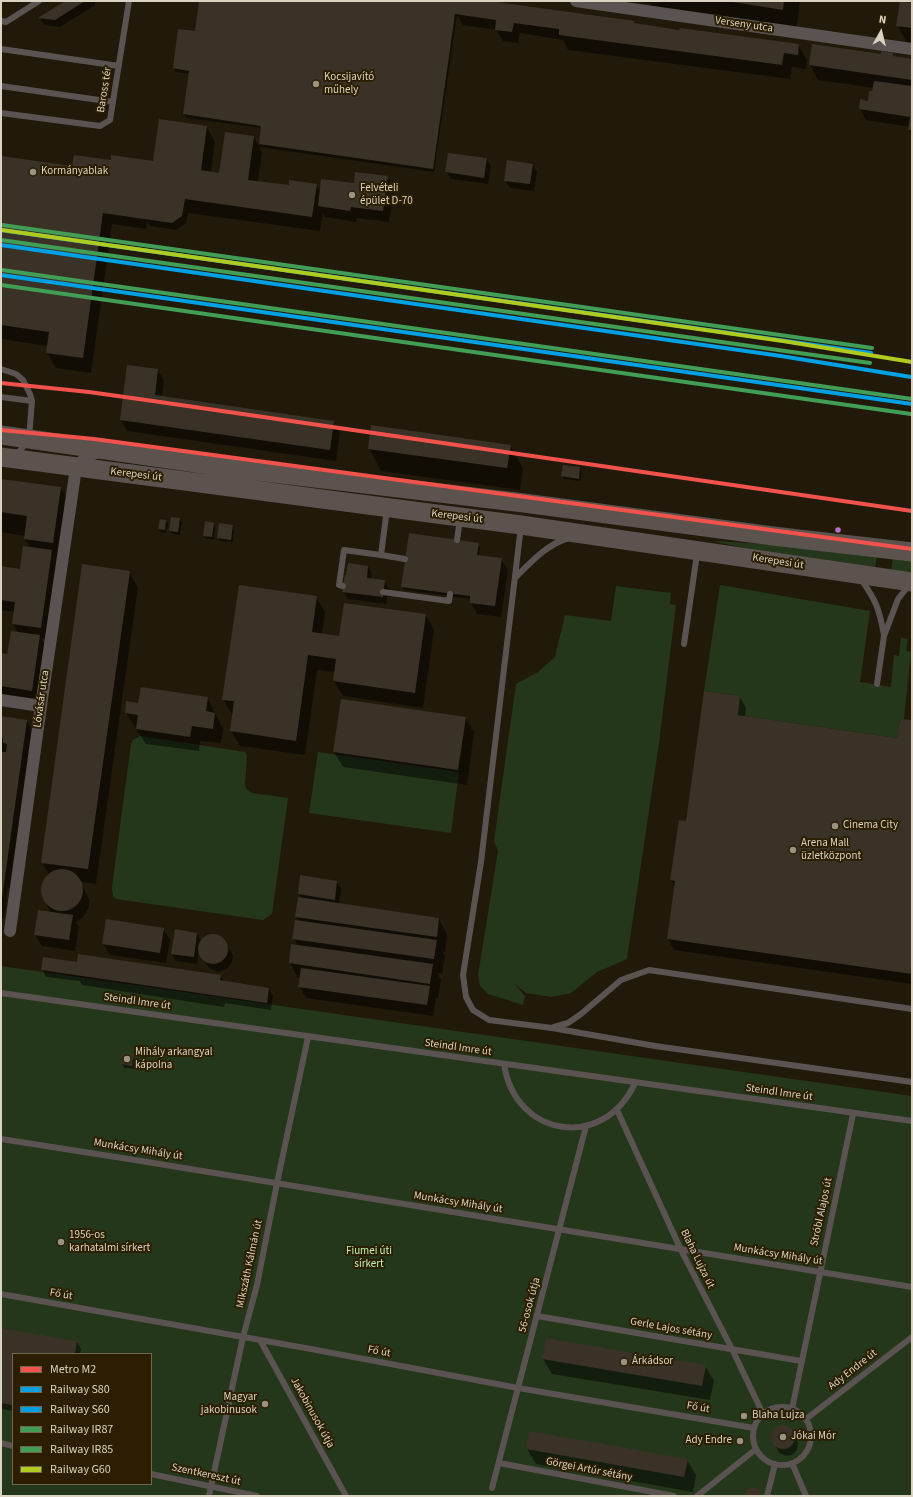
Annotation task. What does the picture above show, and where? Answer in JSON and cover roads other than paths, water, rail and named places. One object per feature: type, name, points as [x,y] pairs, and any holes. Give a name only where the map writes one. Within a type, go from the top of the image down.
[{"type":"main road","name":"Kerepesi út","points":[[1,435],[231,468],[524,503],[772,536],[912,552]]},
{"type":"main road","name":"Kerepesi út","points":[[1,457],[76,468],[522,525],[912,582]]},
{"type":"street","name":"Verseny utca","points":[[576,1],[912,49]]},
{"type":"street","points":[[76,468],[86,457],[103,450]]},
{"type":"street","name":"Lóvásár utca","points":[[10,931],[76,468]]},
{"type":"street","points":[[1,700],[41,706]]},
{"type":"lane","points":[[1,21],[6,22],[39,1]]},
{"type":"lane","name":"Baross tér","points":[[1,113],[100,126],[110,120],[129,1]]},
{"type":"lane","points":[[1,49],[119,66]]},
{"type":"lane","points":[[1,86],[113,102]]},
{"type":"lane","points":[[1,369],[16,374],[23,380],[28,387],[32,401],[29,438],[20,451],[1,457]]},
{"type":"lane","points":[[1,397],[32,401]]},
{"type":"lane","points":[[380,555],[387,508]]},
{"type":"lane","points":[[457,540],[460,517]]},
{"type":"lane","points":[[522,525],[481,862],[463,975],[466,997],[473,1010],[489,1020],[552,1028],[656,1046],[912,1082]]},
{"type":"lane","points":[[515,578],[536,557],[556,543],[573,537],[593,535]]},
{"type":"lane","points":[[341,586],[344,550],[405,559]]},
{"type":"lane","points":[[684,644],[697,550]]},
{"type":"lane","points":[[857,574],[873,596],[879,612],[884,636]]},
{"type":"lane","points":[[876,684],[884,636],[898,599],[912,582]]},
{"type":"lane","points":[[384,592],[449,601],[450,594]]},
{"type":"lane","points":[[552,1028],[568,1023],[581,1014],[621,980],[649,970],[912,1009]]},
{"type":"lane","name":"Steindl Imre út","points":[[1,993],[912,1122]]},
{"type":"lane","name":"Mikszáth Kálmán út","points":[[209,1496],[243,1337],[257,1285],[308,1037]]},
{"type":"lane","points":[[504,1064],[507,1080],[514,1095],[528,1111],[536,1118],[555,1125],[566,1127],[586,1126],[597,1122],[617,1110],[628,1097],[635,1083]]},
{"type":"lane","name":"Blaha Lujza út","points":[[617,1110],[681,1250],[763,1414]]},
{"type":"lane","name":"Stróbl Alajos út","points":[[792,1409],[853,1114]]},
{"type":"lane","name":"56-osok útja","points":[[492,1488],[586,1126]]},
{"type":"lane","name":"Munkácsy Mihály út","points":[[1,1139],[912,1287]]},
{"type":"lane","name":"Fő út","points":[[1,1294],[518,1388],[754,1428]]},
{"type":"lane","name":"Gerle Lajos sétány","points":[[537,1316],[802,1362]]},
{"type":"lane","name":"Ady Endre út","points":[[806,1419],[912,1337]]},
{"type":"lane","name":"Jakobinusok útja","points":[[260,1340],[346,1496]]},
{"type":"lane","points":[[784,1407],[800,1413],[806,1419],[811,1433],[808,1448],[804,1454],[792,1463],[783,1465],[774,1464],[767,1460],[756,1449],[754,1442],[754,1428],[763,1414],[770,1410],[784,1407]]},
{"type":"lane","points":[[1,1444],[12,1446]]},
{"type":"lane","points":[[697,1496],[756,1449]]},
{"type":"lane","name":"Görgei Artúr sétány","points":[[499,1463],[674,1496]]},
{"type":"lane","points":[[792,1463],[806,1496]]},
{"type":"lane","points":[[767,1496],[774,1464]]},
{"type":"lane","name":"Szentkereszt út","points":[[152,1474],[256,1496]]},
{"type":"metro line","name":"M2","points":[[1,383],[89,392],[146,400],[912,511]]},
{"type":"metro line","name":"M2","points":[[1,430],[94,439],[912,549]]},
{"type":"rail line","name":"IR87","points":[[2,225],[872,348]]},
{"type":"rail line","name":"S80","points":[[1,230],[871,353]]},
{"type":"rail line","name":"G60","points":[[2,230],[783,341],[912,362]]},
{"type":"rail line","name":"IR85","points":[[1,240],[870,363]]},
{"type":"rail line","name":"S60","points":[[1,245],[781,356],[911,377]]},
{"type":"rail line","name":"IR87","points":[[2,270],[912,399]]},
{"type":"rail line","name":"S80","points":[[1,275],[912,404]]},
{"type":"rail line","name":"IR85","points":[[1,285],[911,414]]},
{"type":"place","name":"Kocsijavító műhely","points":[[316,84]]},
{"type":"place","name":"Kormányablak","points":[[33,172]]},
{"type":"place","name":"Felvételi épület D-70","points":[[352,195]]},
{"type":"place","name":"Cinema City","points":[[835,826]]},
{"type":"place","name":"Arena Mall üzletközpont","points":[[793,850]]},
{"type":"place","name":"Mihály arkangyal kápolna","points":[[127,1059]]},
{"type":"place","name":"1956-os karhatalmi sírkert","points":[[61,1242]]},
{"type":"place","name":"Árkádsor","points":[[624,1362]]},
{"type":"place","name":"Magyar jakobinusok","points":[[265,1404]]},
{"type":"place","name":"Blaha Lujza","points":[[744,1416]]},
{"type":"place","name":"Jókai Mór","points":[[783,1437]]},
{"type":"place","name":"Ady Endre","points":[[740,1441]]},
{"type":"park label","name":"Fiumei úti sírkert","points":[[369,1258]]}]
